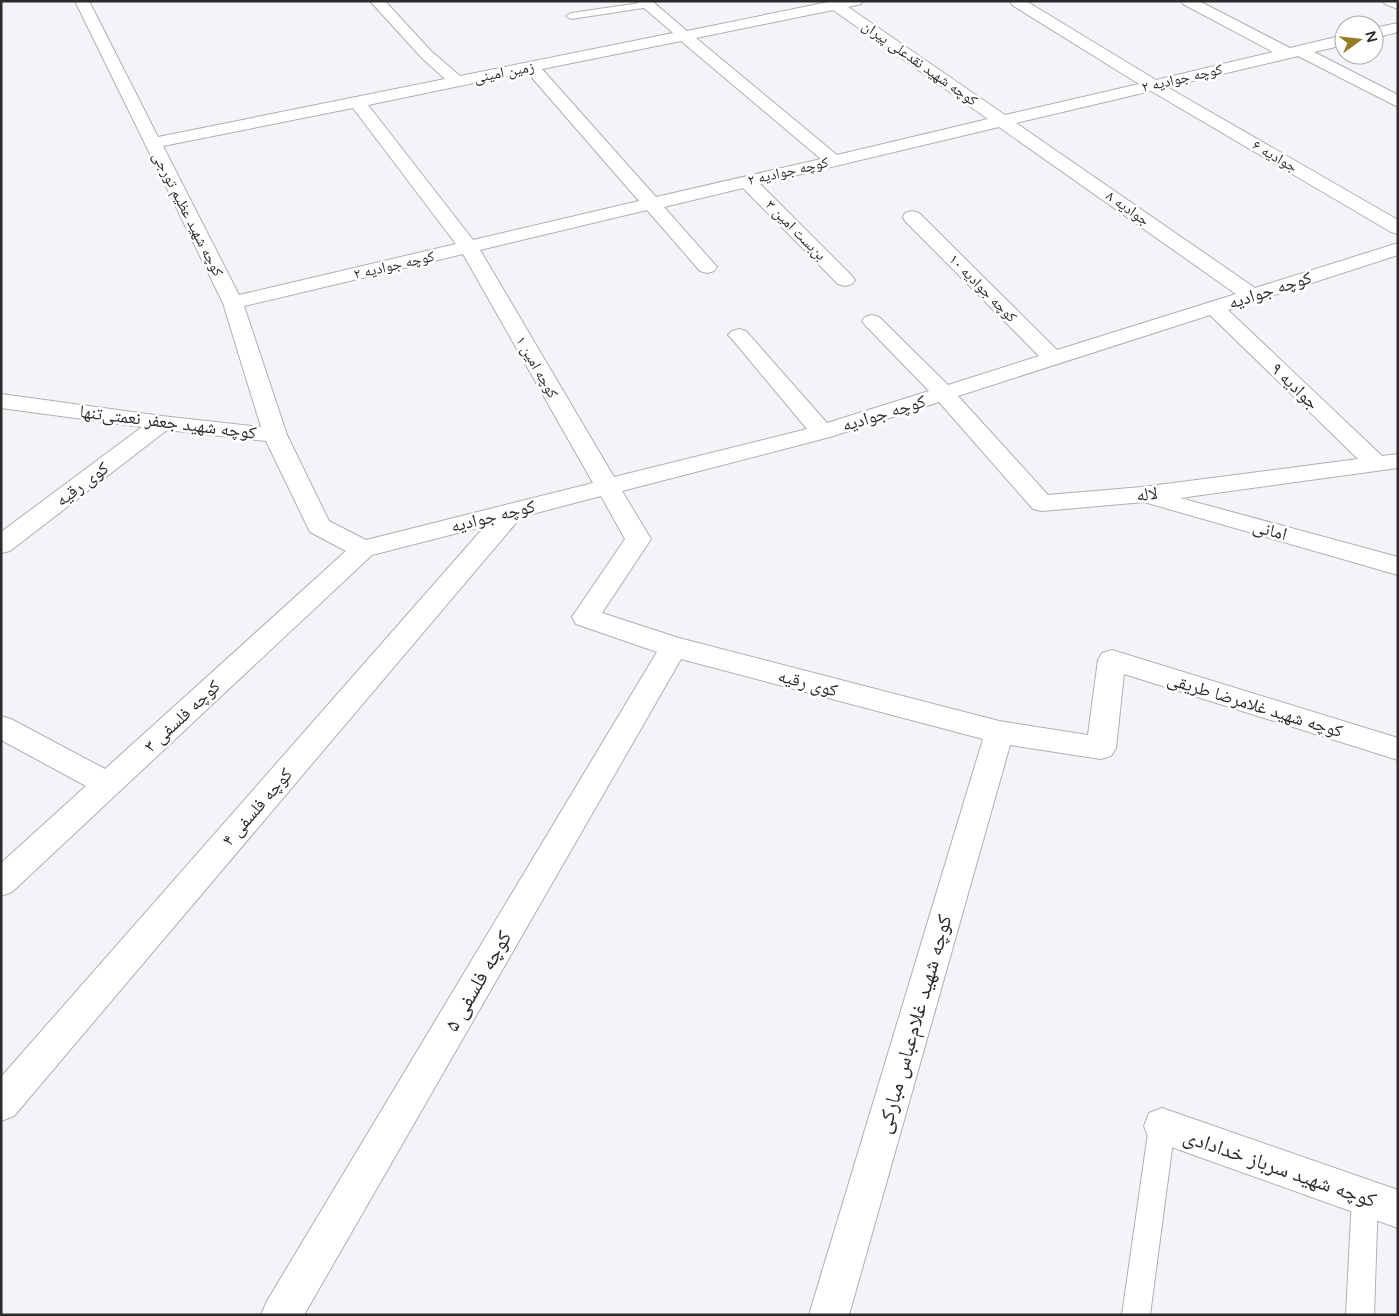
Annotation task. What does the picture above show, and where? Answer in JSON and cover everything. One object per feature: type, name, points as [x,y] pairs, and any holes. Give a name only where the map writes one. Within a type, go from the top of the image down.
[{"type":"street","name":"کوچه شهید عظیم تورجی","points":[[82,1],[232,303],[275,435]]},
{"type":"street","points":[[378,1],[426,54],[457,82]]},
{"type":"street","name":"زمین امینی","points":[[153,143],[684,37],[809,6],[837,6],[856,1]]},
{"type":"street","points":[[1188,1],[1398,102]]},
{"type":"street","points":[[1390,1],[1398,5]]},
{"type":"street","name":"جوادیه ۶","points":[[1017,2],[1153,85],[1398,228]]},
{"type":"street","points":[[645,3],[834,161]]},
{"type":"street","name":"کوچه شهید نقدعلی پیران","points":[[837,6],[1003,121]]},
{"type":"street","points":[[1384,30],[1398,27]]},
{"type":"street","name":"کوچه جوادیه ۲","points":[[232,303],[1334,42]]},
{"type":"street","points":[[531,67],[707,266]]},
{"type":"street","name":"کوچه امین ۱","points":[[357,102],[468,247],[607,487]]},
{"type":"street","name":"جوادیه ۸","points":[[1003,121],[1253,296]]},
{"type":"street","name":"بن‌بست امین ۳","points":[[747,181],[845,280]]},
{"type":"street","name":"کوچه جوادیه ۱۰","points":[[912,217],[1054,359]]},
{"type":"street","name":"کوچه جوادیه","points":[[363,549],[822,432],[1398,250]]},
{"type":"street","name":"جوادیه ۹","points":[[1214,308],[1387,462]]},
{"type":"street","points":[[872,320],[944,394]]},
{"type":"street","points":[[739,335],[822,432]]},
{"type":"street","name":"لاله","points":[[944,394],[1042,503],[1142,495],[1387,462]]},
{"type":"street","name":"کوچه شهید جعفر نعمتی‌تنها","points":[[1,401],[162,423],[275,435],[319,526],[363,549]]},
{"type":"street","name":"کوی رقیه","points":[[1,546],[162,423]]},
{"type":"street","name":"کوی رقیه","points":[[607,487],[638,539],[585,617],[674,647],[999,732],[1101,748],[1112,660]]},
{"type":"street","name":"امانی","points":[[1142,495],[1398,566]]},
{"type":"street","name":"کوچه فلسفی ۴","points":[[1,1104],[512,511]]},
{"type":"street","name":"کوچه فلسفی ۳","points":[[1,883],[363,549]]},
{"type":"street","name":"کوچه فلسفی ۵","points":[[281,1315],[674,647]]},
{"type":"street","name":"کوچه شهید غلامرضا طریقی","points":[[1112,660],[1398,749]]},
{"type":"street","points":[[1,727],[108,784]]},
{"type":"street","name":"کوچه شهید غلام‌عباس مبارکی","points":[[829,1315],[999,732]]},
{"type":"street","name":"کوچه شهید سرباز خدادادی","points":[[1162,1126],[1382,1203]]},
{"type":"lane","points":[[571,16],[645,3]]},
{"type":"lane","points":[[1136,1315],[1162,1126]]},
{"type":"lane","points":[[1360,1315],[1382,1203]]}]
